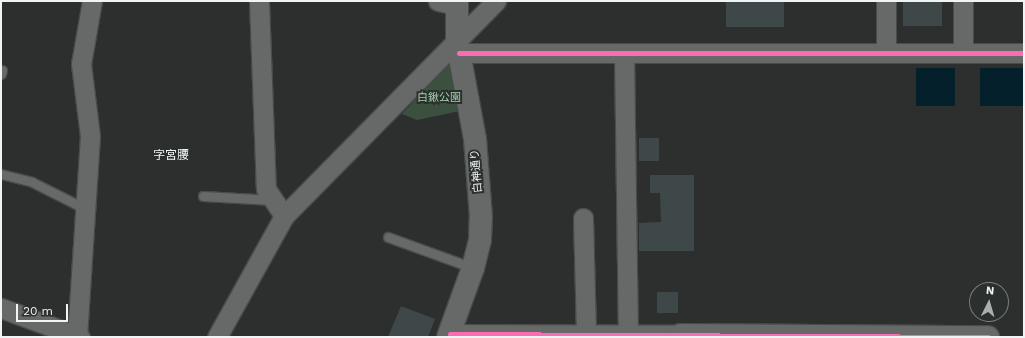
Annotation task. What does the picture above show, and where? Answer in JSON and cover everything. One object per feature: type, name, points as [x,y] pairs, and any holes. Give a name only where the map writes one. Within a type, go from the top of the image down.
[{"type":"street","points":[[1,308],[78,337],[90,136],[81,64],[92,1]]},
{"type":"street","points":[[259,1],[266,189],[284,216]]},
{"type":"street","points":[[217,337],[284,216],[458,47],[496,1]]},
{"type":"street","points":[[886,1],[886,53]]},
{"type":"street","points":[[963,1],[963,52]]},
{"type":"street","name":"白神通り","points":[[449,335],[473,268],[480,240],[479,189],[475,139],[450,2]]},
{"type":"street","points":[[458,47],[624,53],[1024,53]]},
{"type":"street","points":[[624,53],[628,334]]},
{"type":"street","points":[[584,218],[586,334]]},
{"type":"street","points":[[449,335],[628,334],[681,336],[988,337]]},
{"type":"lane","points":[[1,174],[32,182],[86,209]]},
{"type":"lane","points":[[203,196],[273,200]]},
{"type":"lane","points":[[388,237],[473,268]]},
{"type":"green space","name":"白鍬公園","points":[[449,62],[460,111],[417,120],[402,114]]},
{"type":"water","points":[[916,68],[955,68],[955,106],[916,106]]},
{"type":"water","points":[[980,68],[1024,68],[1024,106],[980,106]]},
{"type":"building","points":[[726,1],[784,1],[784,27],[726,27]]},
{"type":"building","points":[[903,1],[942,1],[942,26],[903,26]]},
{"type":"building","points":[[639,138],[659,138],[659,161],[639,161]]},
{"type":"building","points":[[650,175],[694,175],[694,251],[639,251],[639,223],[661,222],[660,193],[650,193]]},
{"type":"building","points":[[657,292],[678,292],[678,313],[657,313]]},
{"type":"building","points":[[401,306],[435,319],[428,337],[388,337]]},
{"type":"cycle path","points":[[459,53],[1024,53]]},
{"type":"cycle path","points":[[450,334],[988,337]]},
{"type":"district","name":"字宮腰","points":[[171,156]]}]
